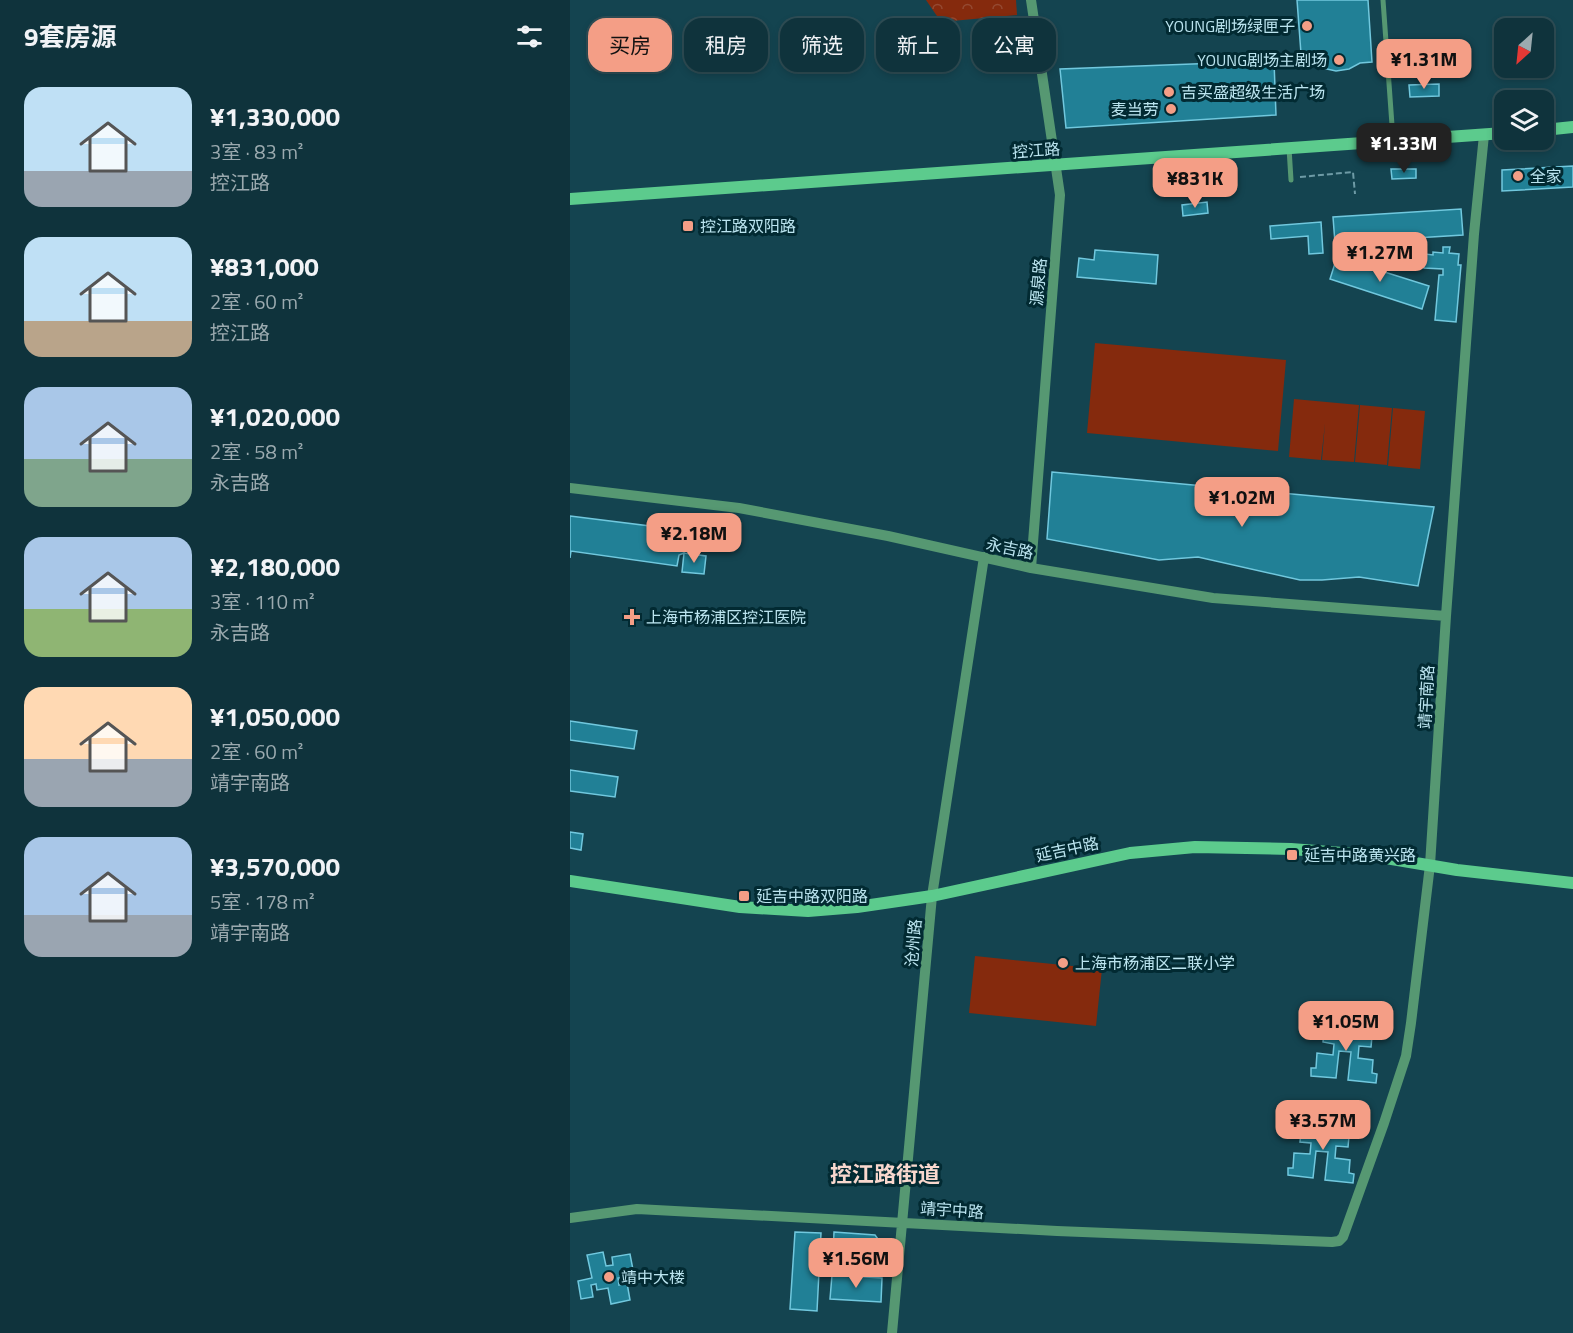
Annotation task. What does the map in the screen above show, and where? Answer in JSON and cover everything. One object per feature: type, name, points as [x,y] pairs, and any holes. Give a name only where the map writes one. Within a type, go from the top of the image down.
[{"type":"street","name":"源泉路","points":[[1030,568],[1060,202],[1031,0]]},
{"type":"street","points":[[1554,129],[1573,127]]},
{"type":"street","name":"控江路","points":[[570,199],[1494,134]]},
{"type":"street","name":"靖宇南路","points":[[1332,1242],[1339,1241],[1347,1232],[1406,1056],[1430,865],[1474,234],[1484,135]]},
{"type":"street","name":"永吉路","points":[[570,489],[739,508],[1030,568],[1213,598],[1446,616]]},
{"type":"street","name":"沧州路","points":[[892,1333],[933,896],[984,557]]},
{"type":"street","name":"延吉中路","points":[[570,881],[740,906],[807,911],[857,907],[933,896],[1130,853],[1195,847],[1313,850],[1368,855],[1457,870],[1573,883]]},
{"type":"street","name":"靖宇中路","points":[[570,1218],[637,1209],[1057,1231],[1332,1242]]},
{"type":"lane","points":[[1383,0],[1393,141]]},
{"type":"lane","points":[[1289,148],[1291,179]]},
{"type":"path","points":[[1291,179],[1353,172],[1356,194]]},
{"type":"green space","points":[[926,0],[1016,0],[1017,15],[960,20],[960,18],[938,18]]},
{"type":"green space","points":[[1095,343],[1286,360],[1278,451],[1087,433]]},
{"type":"green space","points":[[1294,399],[1359,405],[1354,462],[1322,460],[1325,423],[1321,460],[1289,457]]},
{"type":"green space","points":[[1360,405],[1392,408],[1387,465],[1355,462]]},
{"type":"green space","points":[[1393,408],[1425,411],[1420,469],[1388,466]]},
{"type":"green space","points":[[975,956],[1102,969],[1096,1026],[969,1013]]},
{"type":"building","points":[[1297,0],[1368,0],[1372,62],[1360,63],[1349,69],[1336,71],[1313,66],[1302,67]]},
{"type":"building","name":"吉买盛超级生活广场","points":[[1274,61],[1276,115],[1066,128],[1060,69]]},
{"type":"building","points":[[1439,84],[1439,96],[1410,97],[1409,85]]},
{"type":"building","points":[[1573,166],[1573,187],[1502,191],[1502,170]]},
{"type":"building","points":[[1391,169],[1416,169],[1416,178],[1392,179]]},
{"type":"building","points":[[1207,202],[1208,213],[1183,216],[1182,205]]},
{"type":"building","points":[[1461,209],[1463,235],[1335,243],[1333,217]]},
{"type":"building","points":[[1321,222],[1323,253],[1309,254],[1308,236],[1271,239],[1270,226]]},
{"type":"building","points":[[1443,247],[1450,247],[1449,253],[1459,254],[1458,265],[1461,265],[1456,322],[1435,320],[1439,275],[1443,275],[1443,269],[1424,268],[1425,254],[1443,253]]},
{"type":"building","points":[[1095,250],[1158,255],[1156,284],[1077,277],[1079,258],[1094,260]]},
{"type":"building","points":[[1337,257],[1429,286],[1422,309],[1330,279]]},
{"type":"building","points":[[1052,472],[1434,507],[1418,586],[1359,577],[1300,580],[1198,557],[1159,560],[1047,539]]},
{"type":"building","points":[[570,516],[682,530],[681,539],[686,539],[684,553],[679,555],[677,566],[571,551],[570,558]]},
{"type":"building","points":[[684,553],[706,556],[704,574],[682,572]]},
{"type":"building","points":[[570,721],[637,731],[634,749],[570,740]]},
{"type":"building","points":[[570,770],[618,777],[615,797],[570,791]]},
{"type":"building","points":[[570,832],[583,834],[581,850],[570,848]]},
{"type":"building","points":[[1325,1021],[1373,1026],[1371,1047],[1359,1046],[1358,1058],[1373,1060],[1372,1073],[1377,1074],[1376,1083],[1348,1080],[1351,1052],[1339,1051],[1336,1078],[1311,1076],[1311,1068],[1316,1068],[1317,1053],[1333,1055],[1334,1044],[1323,1042]]},
{"type":"building","points":[[1302,1120],[1350,1126],[1348,1147],[1336,1146],[1335,1158],[1350,1160],[1349,1173],[1354,1174],[1353,1183],[1325,1180],[1328,1152],[1316,1151],[1313,1178],[1288,1175],[1288,1168],[1293,1168],[1294,1153],[1310,1154],[1311,1143],[1300,1142]]},
{"type":"building","points":[[795,1232],[821,1233],[817,1311],[790,1309]]},
{"type":"building","points":[[834,1232],[875,1235],[883,1246],[882,1258],[833,1254]]},
{"type":"building","name":"靖中大楼","points":[[603,1252],[606,1266],[613,1265],[612,1257],[630,1254],[634,1275],[618,1278],[619,1285],[627,1283],[630,1300],[611,1304],[608,1288],[597,1290],[596,1284],[591,1285],[593,1297],[581,1299],[578,1281],[592,1278],[587,1255]]},
{"type":"building","points":[[832,1275],[882,1278],[881,1302],[830,1299]]},
{"type":"place","name":"YOUNG剧场绿匣子","points":[[1307,26]]},
{"type":"place","name":"YOUNG剧场主剧场","points":[[1339,60]]},
{"type":"place","name":"吉买盛超级生活广场","points":[[1169,92]]},
{"type":"place","name":"麦当劳","points":[[1171,109]]},
{"type":"place","name":"全家","points":[[1518,176]]},
{"type":"place","name":"控江路双阳路","points":[[688,226]]},
{"type":"place","name":"上海市杨浦区控江医院","points":[[632,617]]},
{"type":"place","name":"延吉中路黄兴路","points":[[1292,855]]},
{"type":"place","name":"延吉中路双阳路","points":[[744,896]]},
{"type":"place","name":"上海市杨浦区二联小学","points":[[1063,963]]},
{"type":"place","name":"靖中大楼","points":[[609,1277]]},
{"type":"district","name":"控江路街道","points":[[885,1174]]}]
